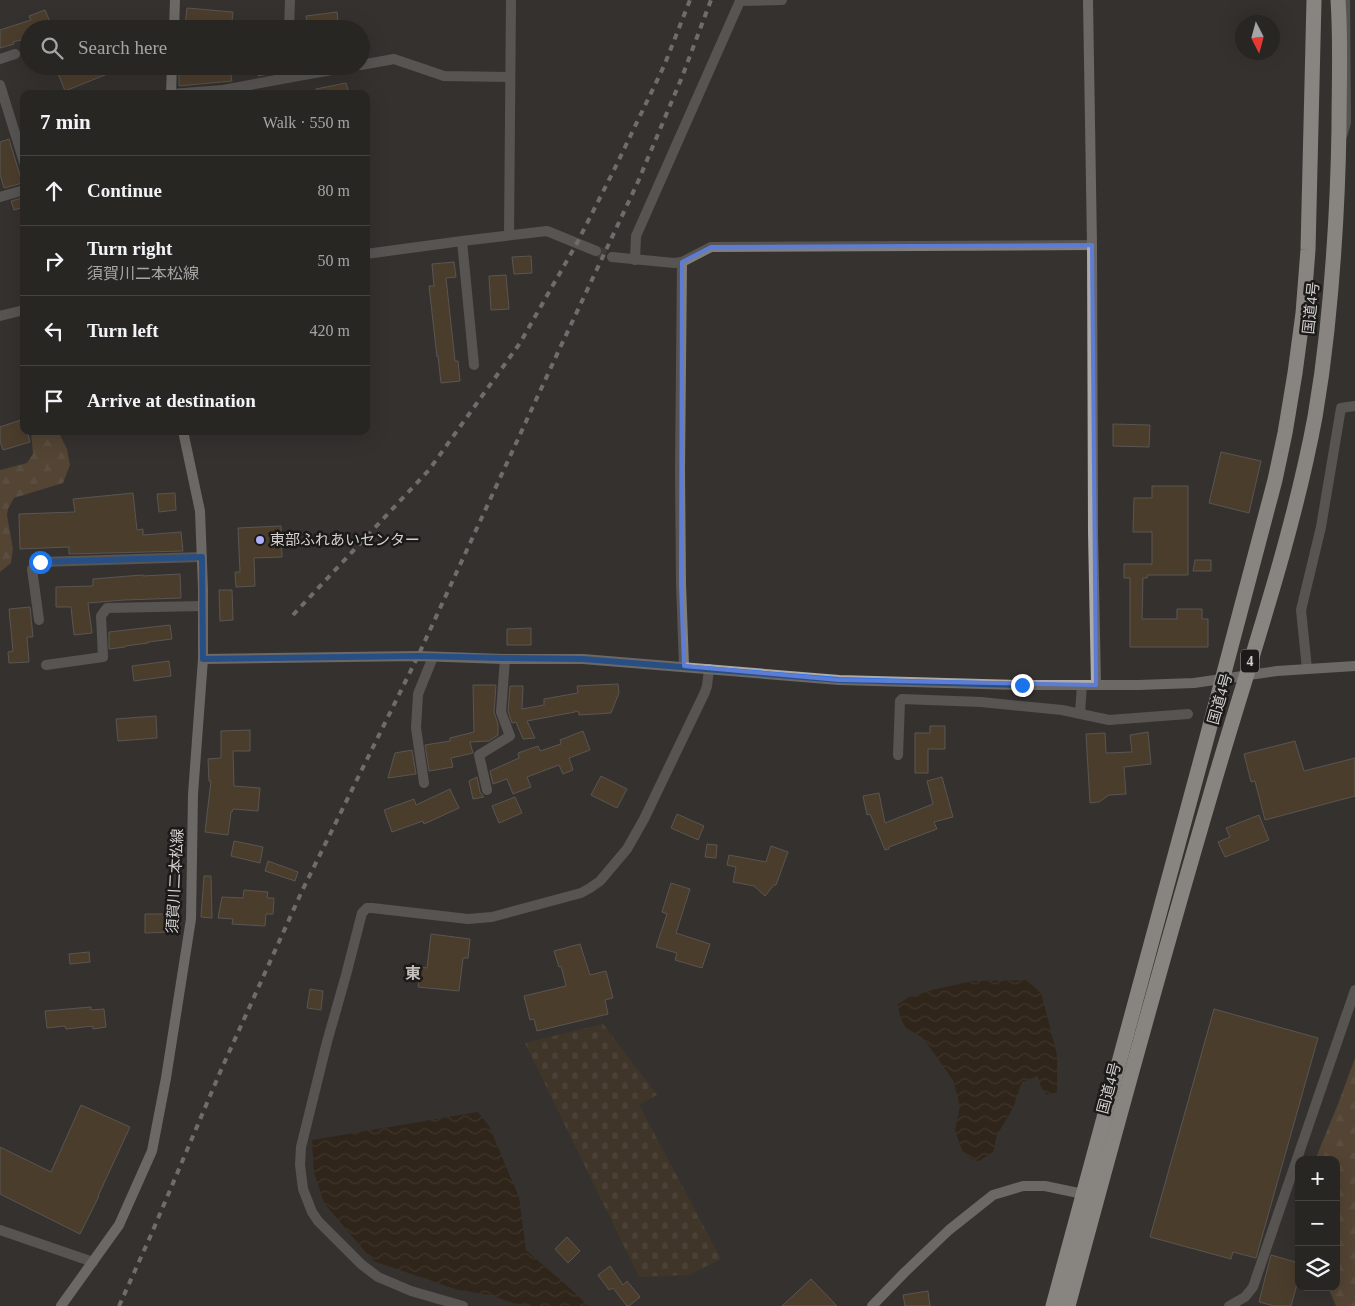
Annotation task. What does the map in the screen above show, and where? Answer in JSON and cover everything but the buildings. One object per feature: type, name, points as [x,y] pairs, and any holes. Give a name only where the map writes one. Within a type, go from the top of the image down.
[{"type":"highway","name":"国道4号","points":[[1053,1306],[1206,741],[1275,480],[1285,433],[1303,313],[1308,250],[1314,0]]},
{"type":"highway","name":"国道4号","points":[[1068,1306],[1133,1066],[1245,676],[1268,606],[1293,514],[1315,416],[1333,272],[1338,157],[1340,44],[1338,0]]},
{"type":"street","points":[[174,20],[175,0]]},
{"type":"street","points":[[289,20],[290,0]]},
{"type":"street","points":[[509,235],[511,0]]},
{"type":"street","points":[[635,260],[636,236],[740,1],[782,0]]},
{"type":"street","points":[[1088,0],[1096,685]]},
{"type":"street","points":[[0,59],[15,54]]},
{"type":"street","points":[[370,63],[394,59],[444,76],[510,77]]},
{"type":"street","points":[[171,90],[172,75]]},
{"type":"street","points":[[223,90],[304,75]]},
{"type":"street","points":[[269,82],[269,90]]},
{"type":"street","points":[[0,85],[20,149]]},
{"type":"street","points":[[0,197],[20,191]]},
{"type":"street","points":[[370,253],[547,231],[596,250]]},
{"type":"street","points":[[462,241],[474,365]]},
{"type":"street","points":[[612,257],[674,263],[682,262],[711,247],[1092,245]]},
{"type":"street","points":[[682,262],[680,574],[684,666]]},
{"type":"street","points":[[0,316],[20,311]]},
{"type":"street","points":[[1307,669],[1301,610],[1321,527],[1341,408],[1355,406]]},
{"type":"street","name":"須賀川二本松線","points":[[61,1306],[119,1225],[152,1151],[166,1078],[191,919],[194,794],[203,659],[203,606],[200,511],[184,435]]},
{"type":"street","points":[[39,620],[32,569],[40,562],[202,557]]},
{"type":"street","points":[[46,665],[103,657],[101,616],[108,608],[203,606]]},
{"type":"street","points":[[203,659],[433,656],[583,659],[839,680],[1022,685],[1194,683],[1271,672],[1355,666]]},
{"type":"street","points":[[424,783],[416,720],[418,694],[433,656]]},
{"type":"street","points":[[487,790],[479,755],[510,736],[501,712],[505,658]]},
{"type":"street","points":[[463,1306],[411,1291],[373,1273],[348,1252],[318,1221],[312,1212],[303,1189],[300,1164],[301,1147],[362,912],[367,908],[372,908],[468,919],[492,918],[581,893],[600,881],[627,849],[644,819],[705,692],[709,669]]},
{"type":"street","points":[[1080,713],[1082,685]]},
{"type":"street","points":[[898,755],[900,701],[902,699],[981,702],[1062,710],[1109,720],[1188,714]]},
{"type":"street","points":[[1229,1306],[1245,1296],[1253,1287],[1355,990]]},
{"type":"street","points":[[872,1306],[904,1272],[949,1230],[993,1194],[1024,1186],[1045,1186],[1083,1194]]},
{"type":"street","points":[[0,1230],[92,1262]]},
{"type":"lane","points":[[1338,157],[1348,123],[1347,0]]},
{"type":"highlighted area","points":[[1092,245],[1096,685],[839,680],[684,666],[681,584],[682,262],[711,247]]},
{"type":"green space","points":[[31,435],[60,435],[67,449],[70,465],[63,483],[14,498],[7,515],[13,549],[11,563],[0,572],[0,470],[27,463],[33,454]]},
{"type":"green space","points":[[603,1024],[657,1095],[639,1105],[721,1259],[689,1275],[639,1277],[525,1043]]},
{"type":"green space","points":[[1355,1058],[1355,1306],[1336,1306],[1330,1291],[1340,1291],[1340,1156],[1317,1156]]},
{"type":"water","points":[[1026,980],[1041,993],[1057,1055],[1057,1092],[1047,1095],[1041,1087],[1038,1076],[1022,1082],[1012,1110],[997,1135],[993,1152],[979,1161],[971,1159],[962,1150],[955,1131],[960,1106],[953,1080],[923,1038],[906,1028],[900,1017],[898,1004],[909,997],[972,981]]},
{"type":"water","points":[[478,1112],[489,1126],[519,1197],[526,1250],[588,1306],[533,1306],[513,1303],[490,1295],[458,1290],[373,1261],[324,1203],[314,1172],[312,1140]]},
{"type":"tunnel","points":[[596,251],[612,257]]},
{"type":"railway","points":[[293,615],[429,470],[520,343],[577,243],[614,170],[664,66],[690,0]]},
{"type":"railway","points":[[119,1306],[221,1070],[302,891],[418,656],[637,184],[682,77],[711,0]]},
{"type":"place","name":"東部ふれあいセンター","points":[[260,540]]},
{"type":"district","name":"東","points":[[413,973]]},
{"type":"route","points":[[40,562],[202,557],[204,589],[203,659],[418,656],[583,659],[839,680],[1022,685]]}]
